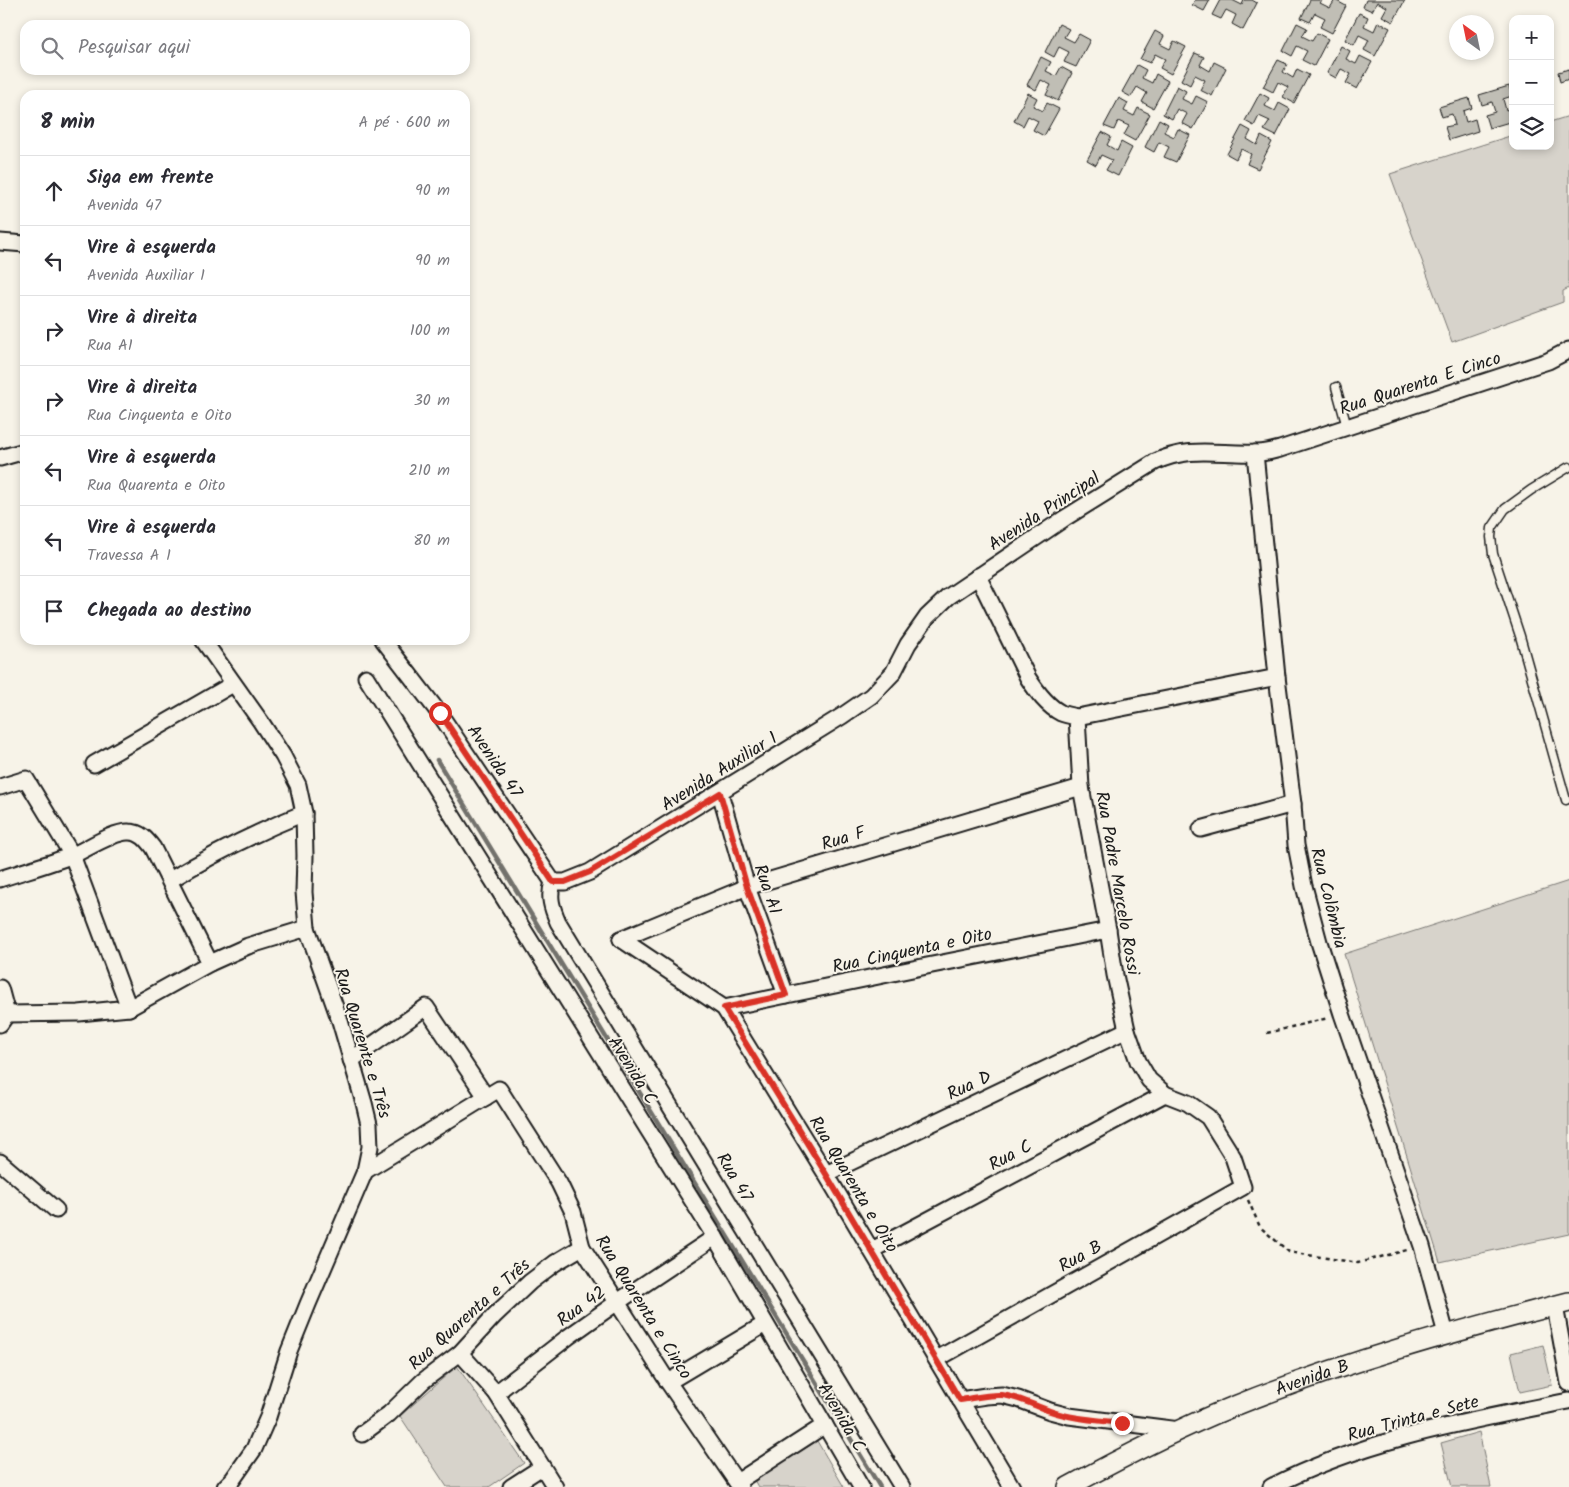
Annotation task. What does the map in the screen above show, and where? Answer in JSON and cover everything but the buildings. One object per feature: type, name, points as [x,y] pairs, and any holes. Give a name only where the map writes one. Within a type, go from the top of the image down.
[{"type":"street","points":[[0,242],[20,244]]},
{"type":"street","name":"Rua Quarenta E Cinco","points":[[1255,453],[1280,449],[1548,361],[1569,350]]},
{"type":"street","name":"Avenida Principal","points":[[893,673],[908,644],[927,617],[948,597],[1073,513],[1162,458],[1201,451],[1255,453]]},
{"type":"street","points":[[0,458],[20,452]]},
{"type":"street","name":"Rua Colômbia","points":[[1255,453],[1296,845],[1304,886],[1342,1014],[1422,1246],[1446,1334]]},
{"type":"street","points":[[978,576],[1036,692],[1062,714],[1077,717],[1277,677]]},
{"type":"street","name":"Rua Quarente e Três","points":[[206,645],[261,722],[283,756],[298,785],[304,813],[304,892],[307,928],[340,1021],[369,1124],[370,1147],[365,1171],[289,1351],[268,1417],[254,1449],[233,1479],[225,1487]]},
{"type":"street","name":"Avenida 47","points":[[387,645],[440,713],[553,882]]},
{"type":"street","name":"Avenida Auxiliar 1","points":[[553,882],[565,882],[590,872],[720,793],[871,696],[893,673]]},
{"type":"street","name":"Avenida C","points":[[366,677],[715,1237],[861,1487]]},
{"type":"street","points":[[94,764],[233,684]]},
{"type":"street","name":"Rua Padre Marcelo Rossi","points":[[1077,717],[1081,787],[1115,975],[1127,1030],[1138,1061],[1149,1080],[1165,1094],[1188,1103],[1208,1117],[1234,1157],[1243,1187]]},
{"type":"street","points":[[0,787],[26,779],[72,855],[129,1008]]},
{"type":"street","name":"Rua F","points":[[622,939],[747,887],[1081,787]]},
{"type":"street","name":"Rua A1","points":[[720,793],[747,887],[786,995]]},
{"type":"street","points":[[1201,829],[1293,804]]},
{"type":"street","points":[[170,880],[222,850],[269,827],[304,813]]},
{"type":"street","points":[[0,879],[72,855],[120,833],[138,834],[147,839],[153,848],[210,963]]},
{"type":"street","name":"Rua 47","points":[[553,882],[550,890],[550,900],[558,922],[902,1487]]},
{"type":"street","points":[[0,988],[4,1019],[129,1008],[210,963],[248,946],[307,928]]},
{"type":"street","name":"Rua Cinquenta e Oito","points":[[724,1008],[1108,930]]},
{"type":"street","name":"Rua Quarenta e Oito","points":[[622,939],[724,1008],[872,1250],[1012,1487]]},
{"type":"street","name":"Rua Quarenta e Cinco","points":[[351,1060],[426,1007],[559,1183],[573,1212],[582,1247],[668,1382],[739,1485]]},
{"type":"street","name":"Rua D","points":[[826,1174],[1127,1030]]},
{"type":"street","points":[[365,1171],[492,1093]]},
{"type":"street","name":"Rua C","points":[[872,1250],[1165,1094]]},
{"type":"street","points":[[0,1162],[56,1210]]},
{"type":"street","name":"Rua B","points":[[937,1359],[1243,1187]]},
{"type":"street","name":"Rua 42","points":[[496,1393],[616,1303],[715,1237]]},
{"type":"street","name":"Rua Quarenta e Três","points":[[362,1434],[389,1414],[423,1381],[460,1353],[495,1315],[530,1282],[555,1263],[582,1247]]},
{"type":"street","points":[[1562,1304],[1569,1383]]},
{"type":"street","name":"Avenida B","points":[[1068,1487],[1130,1453],[1179,1430],[1232,1407],[1298,1382],[1446,1334],[1562,1304]]},
{"type":"street","points":[[668,1382],[765,1324]]},
{"type":"street","points":[[460,1353],[496,1393],[555,1487]]},
{"type":"street","points":[[960,1400],[1002,1395],[1069,1416],[1179,1430]]},
{"type":"street","name":"Rua Trinta e Sete","points":[[1271,1487],[1354,1453],[1404,1437],[1465,1421],[1569,1401]]},
{"type":"street","points":[[739,1485],[825,1425]]},
{"type":"street","points":[[511,1487],[542,1467]]},
{"type":"lane","points":[[1336,387],[1347,426]]},
{"type":"lane","points":[[1566,800],[1520,636],[1493,554],[1491,537],[1492,528],[1505,509],[1569,467]]},
{"type":"path","points":[[1267,1033],[1342,1014]]},
{"type":"path","points":[[1243,1187],[1260,1227],[1289,1252],[1358,1263],[1422,1246]]},
{"type":"shaded area","points":[[1569,116],[1569,288],[1563,291],[1563,302],[1452,342],[1390,174],[1509,136],[1509,150],[1554,150],[1554,121]]},
{"type":"shaded area","points":[[1569,881],[1569,1234],[1440,1262],[1344,954]]},
{"type":"shaded area","points":[[1543,1345],[1552,1385],[1520,1392],[1511,1353]]},
{"type":"shaded area","points":[[457,1366],[524,1463],[489,1487],[447,1487],[400,1416]]},
{"type":"shaded area","points":[[1479,1432],[1491,1487],[1452,1487],[1441,1443]]},
{"type":"shaded area","points":[[817,1441],[844,1487],[758,1487],[754,1480]]},
{"type":"waterway","points":[[437,760],[880,1487]]},
{"type":"route","points":[[440,713],[553,882],[565,882],[590,872],[720,793],[747,887],[786,995],[724,1008],[826,1174],[960,1400],[1002,1395],[1069,1416],[1122,1423]]}]
